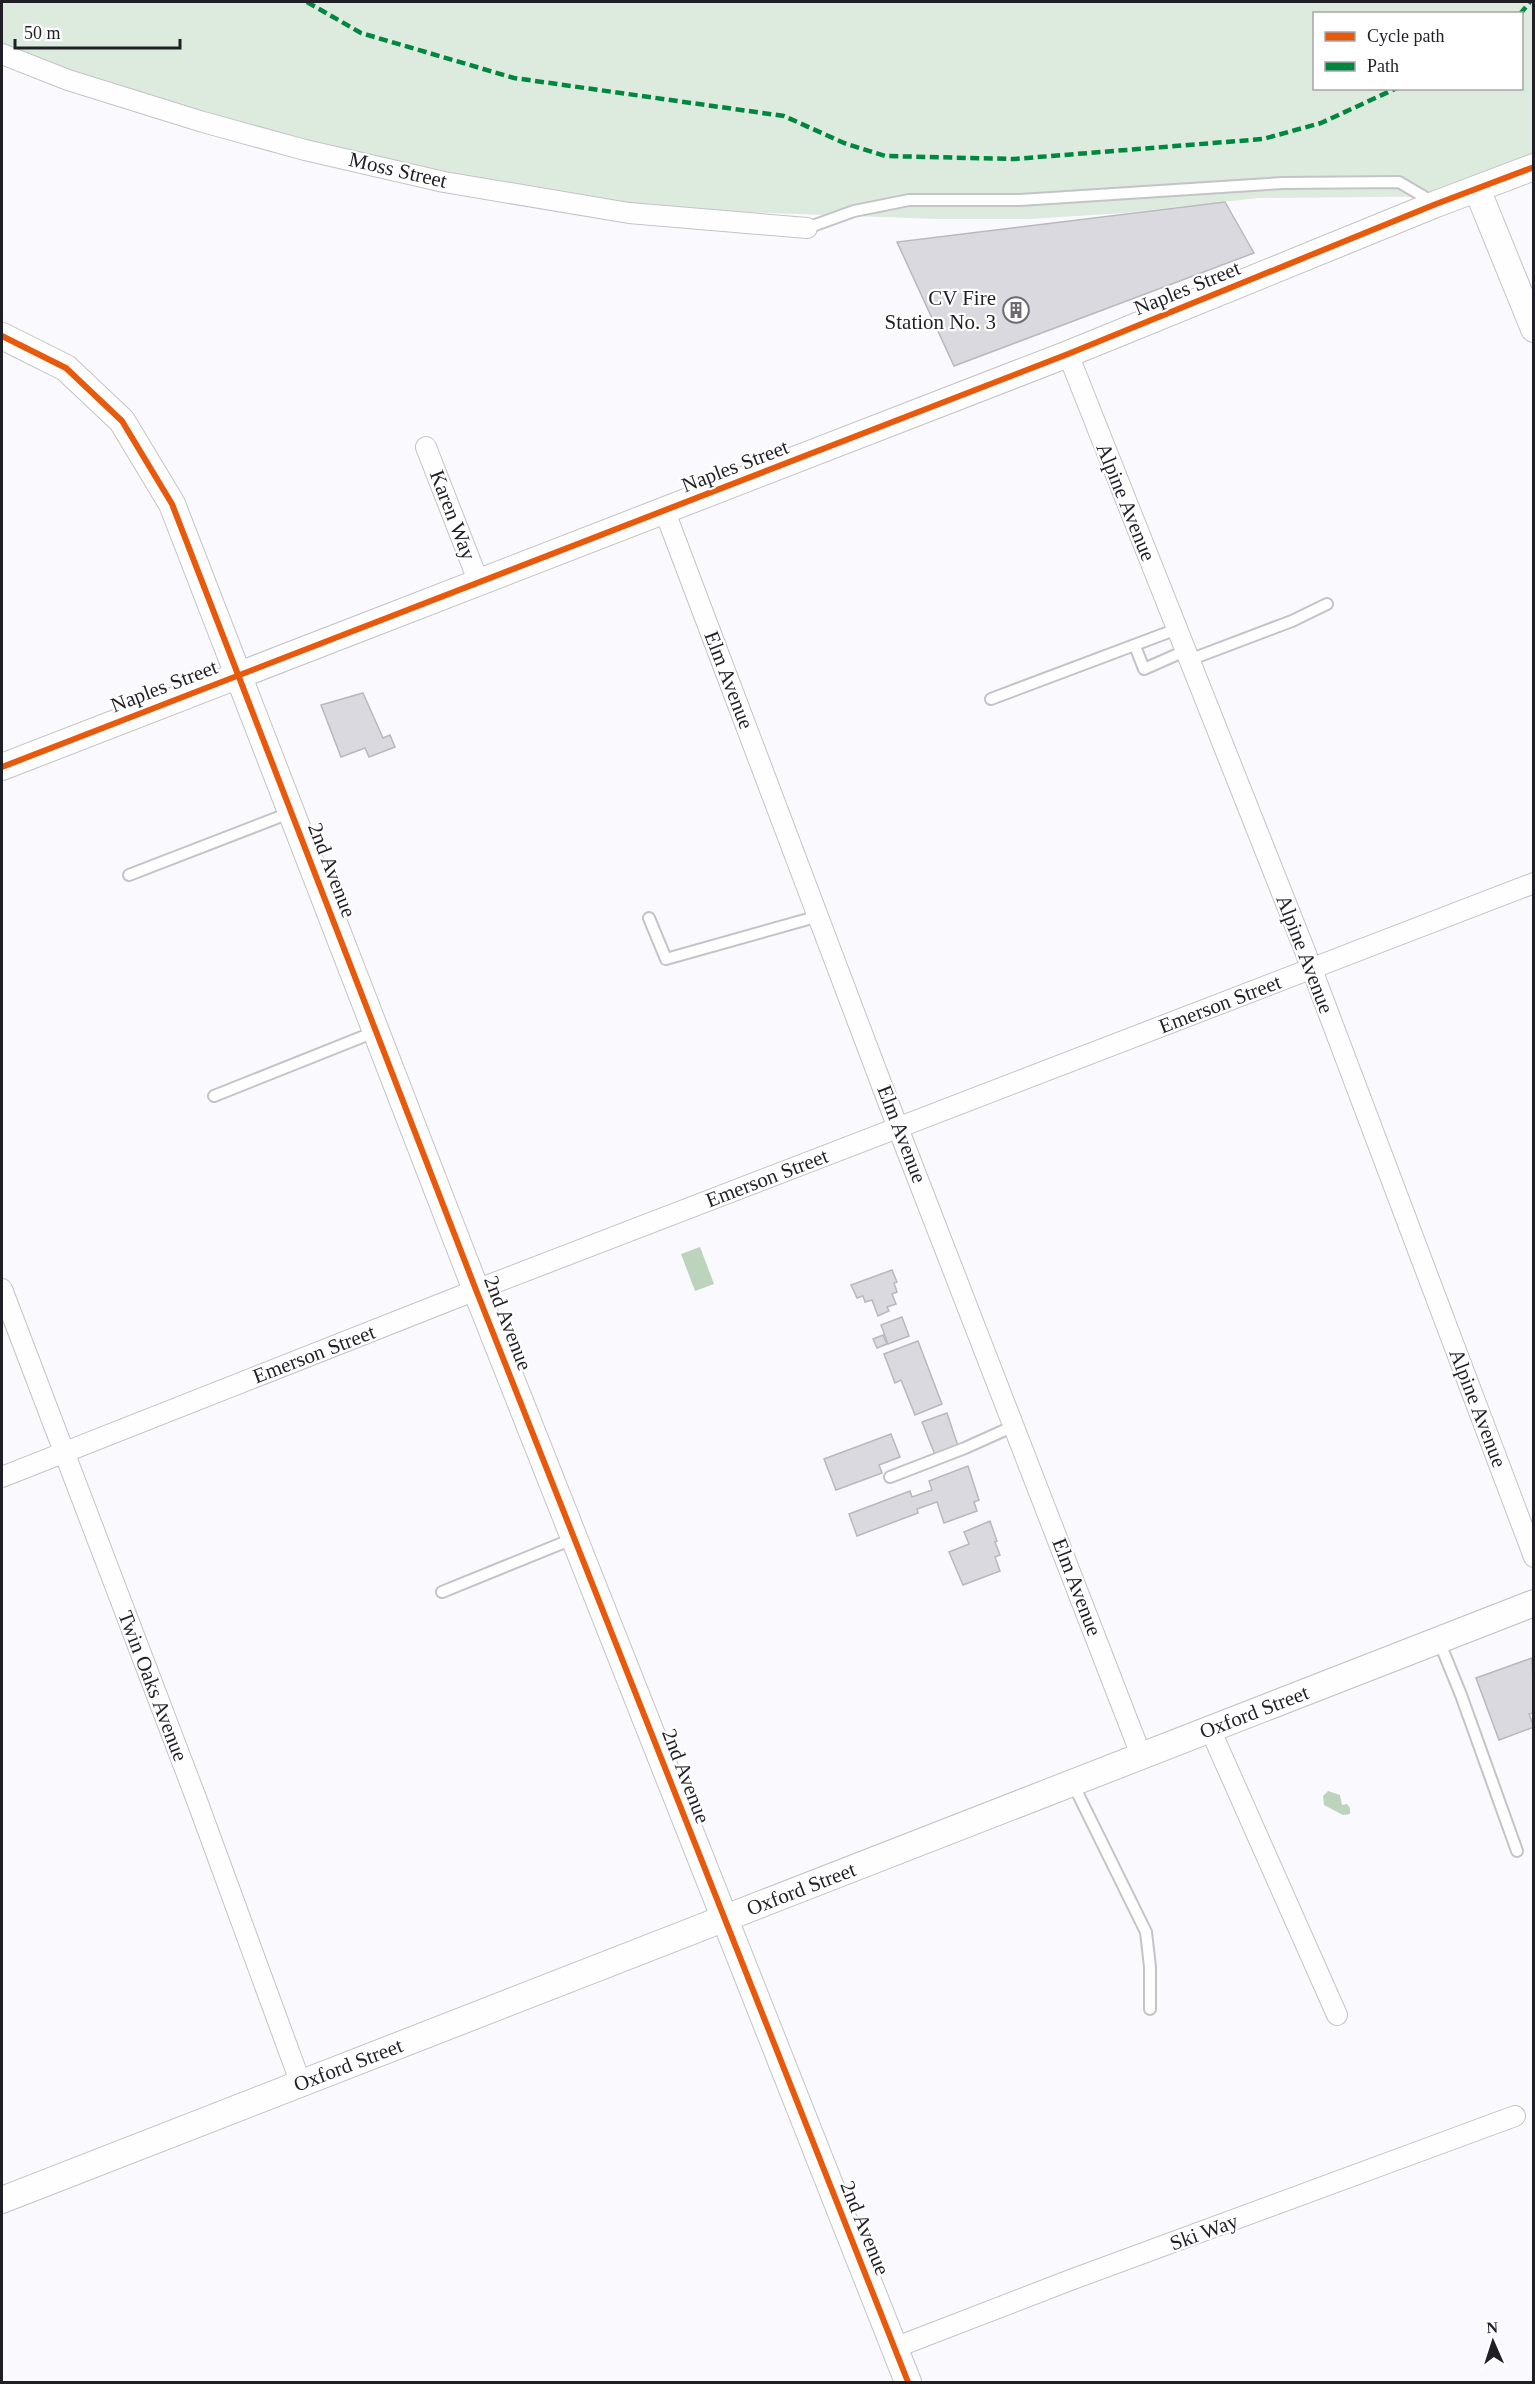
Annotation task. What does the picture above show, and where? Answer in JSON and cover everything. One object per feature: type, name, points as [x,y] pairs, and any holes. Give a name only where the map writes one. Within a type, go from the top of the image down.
[{"type":"street","name":"Moss Street","points":[[2,54],[68,80],[203,122],[305,150],[444,182],[629,213],[807,228]]},
{"type":"street","name":"Naples Street","points":[[2,767],[665,512],[1068,354],[1436,204],[1533,167]]},
{"type":"street","points":[[1478,189],[1533,329]]},
{"type":"street","name":"2nd Avenue","points":[[2,336],[66,368],[122,421],[172,504],[476,1290],[908,2382]]},
{"type":"street","name":"Alpine Avenue","points":[[1068,354],[1311,969],[1533,1557]]},
{"type":"street","name":"Karen Way","points":[[426,447],[479,583]]},
{"type":"street","name":"Elm Avenue","points":[[665,512],[898,1128],[1141,1755]]},
{"type":"street","name":"Emerson Street","points":[[2,1477],[476,1290],[1533,883]]},
{"type":"street","name":"Twin Oaks Avenue","points":[[2,1289],[196,1798],[301,2084]]},
{"type":"street","name":"Oxford Street","points":[[2,2200],[1533,1603]]},
{"type":"street","points":[[1210,1729],[1337,2015]]},
{"type":"street","name":"Ski Way","points":[[894,2348],[1073,2279],[1515,2116]]},
{"type":"lane","points":[[807,228],[854,211],[909,200],[1020,200],[1283,183],[1399,182],[1436,204]]},
{"type":"lane","points":[[1135,646],[1144,669],[1292,621],[1327,604]]},
{"type":"lane","points":[[991,699],[1177,629]]},
{"type":"lane","points":[[129,875],[292,812]]},
{"type":"lane","points":[[649,918],[666,959],[819,916]]},
{"type":"lane","points":[[214,1096],[377,1031]]},
{"type":"lane","points":[[890,1477],[966,1448],[1014,1425]]},
{"type":"lane","points":[[442,1592],[575,1538]]},
{"type":"lane","points":[[1438,1640],[1461,1695],[1516,1851]]},
{"type":"lane","points":[[1072,1782],[1146,1932],[1150,1966],[1150,2009]]},
{"type":"shaded area","points":[[2,2],[1533,2],[1533,171],[1481,196],[1258,198],[1124,213],[1029,219],[937,219],[741,212],[625,202],[499,185],[380,164],[2,55]]},
{"type":"shaded area","points":[[700,1247],[714,1284],[695,1291],[681,1254]]},
{"type":"shaded area","points":[[1328,1791],[1340,1795],[1342,1805],[1347,1804],[1350,1814],[1343,1815],[1324,1805],[1323,1796]]},
{"type":"building","name":"CV Fire Station No. 3","points":[[1225,202],[1254,253],[954,366],[897,242]]},
{"type":"building","points":[[363,693],[383,738],[390,735],[395,747],[369,757],[365,748],[341,757],[321,705]]},
{"type":"building","points":[[892,1270],[897,1282],[894,1283],[897,1292],[892,1294],[896,1304],[887,1307],[889,1311],[878,1316],[872,1300],[865,1302],[863,1296],[857,1298],[851,1285]]},
{"type":"building","points":[[902,1317],[909,1336],[888,1344],[881,1325]]},
{"type":"building","points":[[883,1335],[887,1344],[877,1348],[873,1339]]},
{"type":"building","points":[[918,1341],[942,1404],[915,1415],[901,1380],[895,1383],[884,1354]]},
{"type":"building","points":[[947,1413],[958,1446],[935,1455],[922,1422]]},
{"type":"building","points":[[891,1434],[900,1457],[879,1465],[882,1473],[836,1490],[824,1459]]},
{"type":"building","points":[[968,1466],[979,1500],[974,1502],[977,1511],[944,1523],[937,1502],[917,1509],[918,1513],[857,1536],[849,1514],[910,1491],[912,1497],[932,1490],[929,1481]]},
{"type":"building","points":[[990,1521],[1000,1555],[995,1557],[1000,1571],[963,1585],[949,1552],[969,1544],[964,1532]]},
{"type":"building","points":[[1532,1658],[1534,1713],[1529,1714],[1534,1727],[1499,1740],[1476,1678]]},
{"type":"marked path","points":[[307,2],[361,33],[514,78],[784,116],[844,143],[885,156],[1014,159],[1263,139],[1321,123],[1393,90]]},
{"type":"marked path","points":[[1522,12],[1530,2]]},
{"type":"cycle path","points":[[2,767],[1068,354],[1436,204],[1534,167]]},
{"type":"cycle path","points":[[2,336],[66,368],[122,421],[172,504],[476,1290],[908,2382]]},
{"type":"place","name":"CV Fire Station No. 3","points":[[1016,310]]}]
